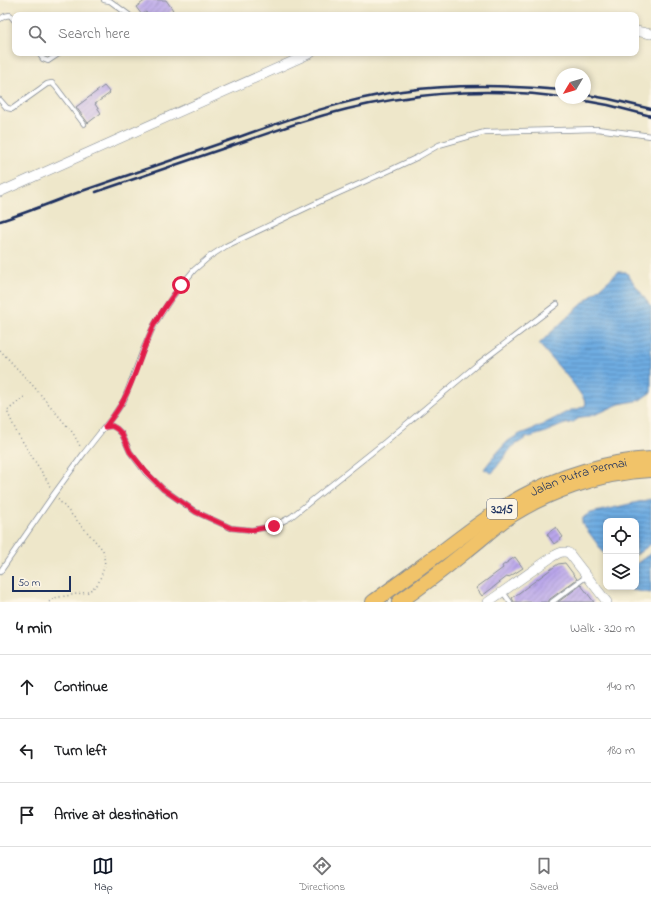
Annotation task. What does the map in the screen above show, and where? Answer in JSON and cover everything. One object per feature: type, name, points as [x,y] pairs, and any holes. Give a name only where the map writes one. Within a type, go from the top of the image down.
[{"type":"main road","name":"Jalan Putra Permai","points":[[373,602],[489,517],[542,486],[566,476],[603,466],[640,459],[651,459]]},
{"type":"main road","name":"Jalan Putra Permai","points":[[400,602],[502,522],[527,506],[572,486],[634,471],[651,470]]},
{"type":"street","points":[[639,32],[651,34]]},
{"type":"street","points":[[0,192],[305,56]]},
{"type":"street","points":[[488,602],[557,554],[565,552],[569,553],[607,602]]},
{"type":"lane","points":[[104,0],[112,0],[125,12]]},
{"type":"lane","points":[[0,19],[10,15],[12,17]]},
{"type":"lane","points":[[41,56],[43,59],[48,61],[56,56]]},
{"type":"lane","points":[[0,100],[7,108],[12,109],[47,84],[52,83],[84,124]]},
{"type":"lane","points":[[0,572],[54,494],[124,400],[154,325],[172,297],[194,270],[209,257],[226,246],[393,169],[439,145],[485,132],[597,129],[651,136]]},
{"type":"lane","points":[[105,427],[112,426],[117,429],[122,434],[130,452],[146,472],[163,489],[196,512],[231,528],[252,530],[274,526],[290,517],[385,442],[478,364],[557,304]]},
{"type":"lane","points":[[552,602],[587,576]]},
{"type":"lane","points":[[503,592],[510,602]]},
{"type":"path","points":[[0,350],[68,427],[84,454]]},
{"type":"path","points":[[24,397],[7,411],[16,432],[54,494],[103,550],[105,565],[98,584],[88,592],[54,598],[49,602]]},
{"type":"water","points":[[618,272],[626,272],[651,307],[651,392],[640,400],[619,404],[599,413],[581,417],[573,422],[526,438],[512,447],[492,473],[484,469],[508,441],[571,410],[576,410],[586,405],[584,399],[572,382],[539,344]]},
{"type":"water","points":[[651,499],[651,544],[639,553],[639,518],[603,518],[603,552],[582,523],[582,519],[591,513]]},
{"type":"water","points":[[651,553],[651,593],[631,590],[639,590],[639,562]]},
{"type":"building","points":[[146,0],[166,0],[173,10],[170,12],[140,12],[136,7]]},
{"type":"building","points":[[104,86],[110,93],[95,104],[101,113],[88,123],[76,107]]},
{"type":"building","points":[[556,527],[563,537],[554,544],[547,534]]},
{"type":"building","points":[[515,557],[523,568],[509,577],[508,576],[482,596],[476,588]]},
{"type":"building","points":[[565,563],[577,579],[548,602],[514,602],[512,598],[558,564]]},
{"type":"building","points":[[581,585],[594,602],[558,602]]},
{"type":"railway","points":[[0,221],[279,123],[339,104],[381,94],[462,86],[501,86],[555,90]]},
{"type":"railway","points":[[96,192],[301,122],[365,105],[397,99],[462,93],[495,92],[555,96]]},
{"type":"railway","points":[[591,96],[651,109]]},
{"type":"railway","points":[[591,102],[651,116]]},
{"type":"route","points":[[181,285],[154,325],[124,400],[105,427],[112,426],[117,429],[122,434],[130,452],[146,472],[163,489],[196,512],[231,528],[252,530],[274,526]]}]
